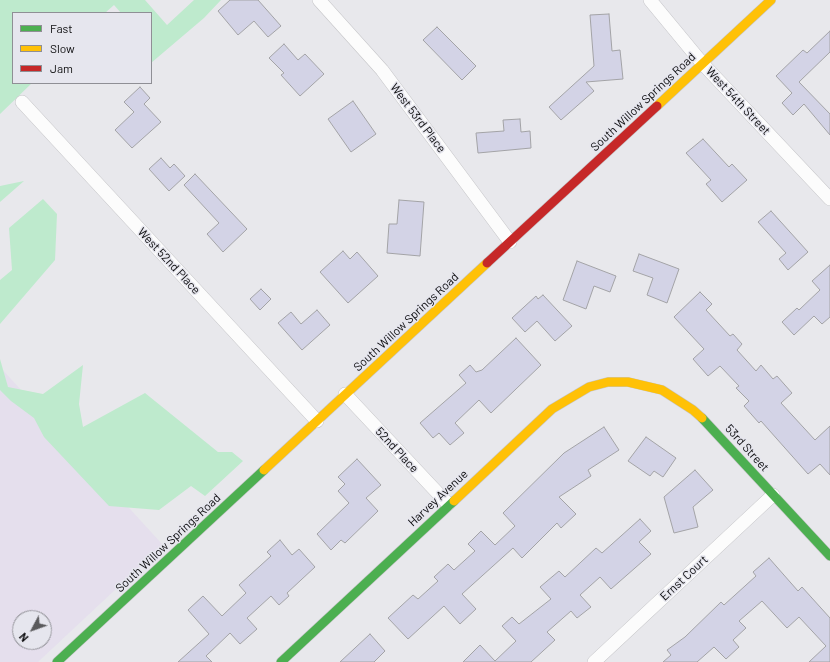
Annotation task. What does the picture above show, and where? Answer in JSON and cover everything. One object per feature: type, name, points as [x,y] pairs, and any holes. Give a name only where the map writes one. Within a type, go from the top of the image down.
[{"type":"street","name":"West 53rd Place","points":[[319,0],[382,70],[510,242]]},
{"type":"street","name":"West 54th Street","points":[[650,0],[702,63],[830,199]]},
{"type":"street","name":"South Willow Springs Road","points":[[57,662],[771,0]]},
{"type":"street","name":"West 52nd Place","points":[[22,102],[317,421]]},
{"type":"street","name":"Harvey Avenue","points":[[281,662],[532,426],[570,397],[595,385],[608,382],[628,382]]},
{"type":"street","name":"53rd Street","points":[[628,382],[662,390],[693,410],[710,426],[830,556]]},
{"type":"street","name":"52nd Place","points":[[346,394],[448,504]]},
{"type":"street","name":"Ernst Court","points":[[594,662],[774,495]]},
{"type":"shaded area","points":[[0,367],[163,545],[52,649],[52,610],[12,610],[12,650],[51,650],[38,662],[0,662]]},
{"type":"green space","points":[[0,0],[145,0],[167,25],[194,0],[221,0],[204,18],[152,62],[152,12],[120,12],[114,5],[106,12],[12,12],[12,84],[31,84],[0,114]]},
{"type":"green space","points":[[24,181],[0,202],[0,186]]},
{"type":"green space","points":[[43,199],[57,214],[55,260],[0,324],[0,280],[12,270],[9,228]]},
{"type":"green space","points":[[0,359],[8,387],[43,394],[83,365],[79,404],[83,427],[145,393],[218,452],[232,452],[243,461],[205,496],[191,486],[159,510],[109,506],[44,437],[34,418],[11,401],[0,390]]},
{"type":"building","points":[[230,0],[258,0],[281,26],[268,37],[254,21],[238,35],[218,11]]},
{"type":"building","points":[[609,14],[612,51],[620,50],[623,79],[586,82],[594,91],[561,120],[549,107],[594,66],[590,15]]},
{"type":"building","points":[[437,27],[476,66],[462,80],[423,40]]},
{"type":"building","points":[[830,31],[830,52],[799,82],[830,114],[830,135],[804,104],[793,115],[782,103],[792,93],[776,76],[803,50],[807,53]]},
{"type":"building","points":[[284,44],[298,60],[305,54],[324,74],[300,96],[281,75],[284,73],[269,58]]},
{"type":"building","points":[[140,87],[150,98],[144,104],[161,122],[132,148],[115,130],[134,112],[124,102]]},
{"type":"building","points":[[353,101],[376,134],[351,152],[328,119]]},
{"type":"building","points":[[520,119],[521,132],[530,131],[531,148],[478,153],[476,133],[504,131],[503,120]]},
{"type":"building","points":[[703,139],[729,167],[732,164],[747,180],[722,202],[706,184],[711,180],[686,153]]},
{"type":"building","points":[[161,158],[170,168],[174,164],[185,176],[169,191],[149,169]]},
{"type":"building","points":[[195,174],[247,229],[223,252],[207,234],[219,223],[184,185]]},
{"type":"building","points":[[399,200],[424,202],[420,256],[387,253],[389,224],[397,224]]},
{"type":"building","points":[[771,211],[808,252],[788,270],[779,259],[786,253],[758,222]]},
{"type":"building","points":[[343,251],[350,259],[357,252],[378,276],[348,303],[320,272]]},
{"type":"building","points":[[639,254],[679,269],[667,303],[647,295],[653,278],[633,271]]},
{"type":"building","points":[[577,261],[616,276],[610,292],[594,286],[586,309],[563,300]]},
{"type":"building","points":[[830,265],[830,317],[822,324],[814,316],[794,335],[782,322],[797,308],[799,310],[820,290],[812,281]]},
{"type":"building","points":[[261,289],[271,299],[260,310],[250,299]]},
{"type":"building","points":[[700,292],[712,304],[706,310],[730,336],[733,334],[742,344],[737,350],[756,371],[761,365],[773,379],[777,376],[792,393],[781,403],[815,440],[830,426],[830,475],[820,464],[808,474],[761,421],[759,423],[744,406],[749,401],[736,388],[739,386],[720,366],[708,376],[693,359],[704,349],[674,317]]},
{"type":"building","points":[[543,295],[572,326],[555,341],[537,321],[525,332],[512,318],[536,296],[538,299]]},
{"type":"building","points":[[317,310],[330,325],[302,350],[278,323],[291,312],[301,324]]},
{"type":"building","points":[[516,338],[541,365],[491,413],[479,400],[455,423],[464,433],[450,445],[439,433],[433,438],[420,423],[466,383],[459,375],[470,365],[476,372],[482,370]]},
{"type":"building","points":[[604,427],[619,450],[588,470],[591,476],[559,497],[576,514],[561,528],[557,523],[522,558],[513,548],[462,594],[476,609],[460,624],[444,606],[408,639],[388,618],[413,595],[418,599],[438,581],[434,577],[448,564],[454,570],[475,551],[468,544],[481,531],[495,545],[515,526],[503,513],[564,453]]},
{"type":"building","points":[[646,437],[676,458],[663,477],[654,471],[650,476],[628,461]]},
{"type":"building","points":[[357,459],[381,485],[366,498],[378,511],[345,543],[341,540],[331,550],[317,534],[349,503],[338,491],[345,484],[338,477]]},
{"type":"building","points":[[695,470],[713,490],[693,507],[698,527],[674,533],[664,497]]},
{"type":"building","points":[[640,519],[651,531],[639,542],[651,554],[611,589],[600,577],[580,595],[591,607],[577,618],[571,611],[547,632],[555,640],[531,662],[463,662],[480,645],[495,661],[516,641],[502,626],[512,617],[519,624],[551,599],[540,587],[559,571],[565,577],[596,548],[602,553]]},
{"type":"building","points":[[280,540],[292,555],[299,549],[315,567],[287,593],[289,596],[279,605],[271,596],[247,618],[257,629],[240,644],[230,633],[206,656],[212,662],[178,662],[209,634],[188,610],[203,596],[222,616],[246,593],[239,585],[271,556],[267,552]]},
{"type":"building","points":[[769,558],[798,591],[802,587],[830,618],[830,662],[809,662],[826,646],[799,617],[787,628],[762,601],[739,621],[746,628],[733,640],[739,647],[726,659],[714,647],[697,662],[663,662],[671,655],[667,650],[685,637],[721,602],[724,605],[756,576],[753,572]]},
{"type":"building","points":[[370,634],[385,651],[374,662],[340,662]]},
{"type":"traffic: fast","points":[[702,418],[830,556]]},
{"type":"traffic: fast","points":[[57,662],[264,470]]},
{"type":"traffic: fast","points":[[281,662],[454,501]]},
{"type":"traffic: slow","points":[[657,106],[771,0]]},
{"type":"traffic: slow","points":[[264,470],[487,263]]},
{"type":"traffic: slow","points":[[454,501],[552,409],[589,387],[608,382],[628,382],[662,390],[693,410],[702,418]]},
{"type":"traffic: jam","points":[[487,263],[657,106]]}]
